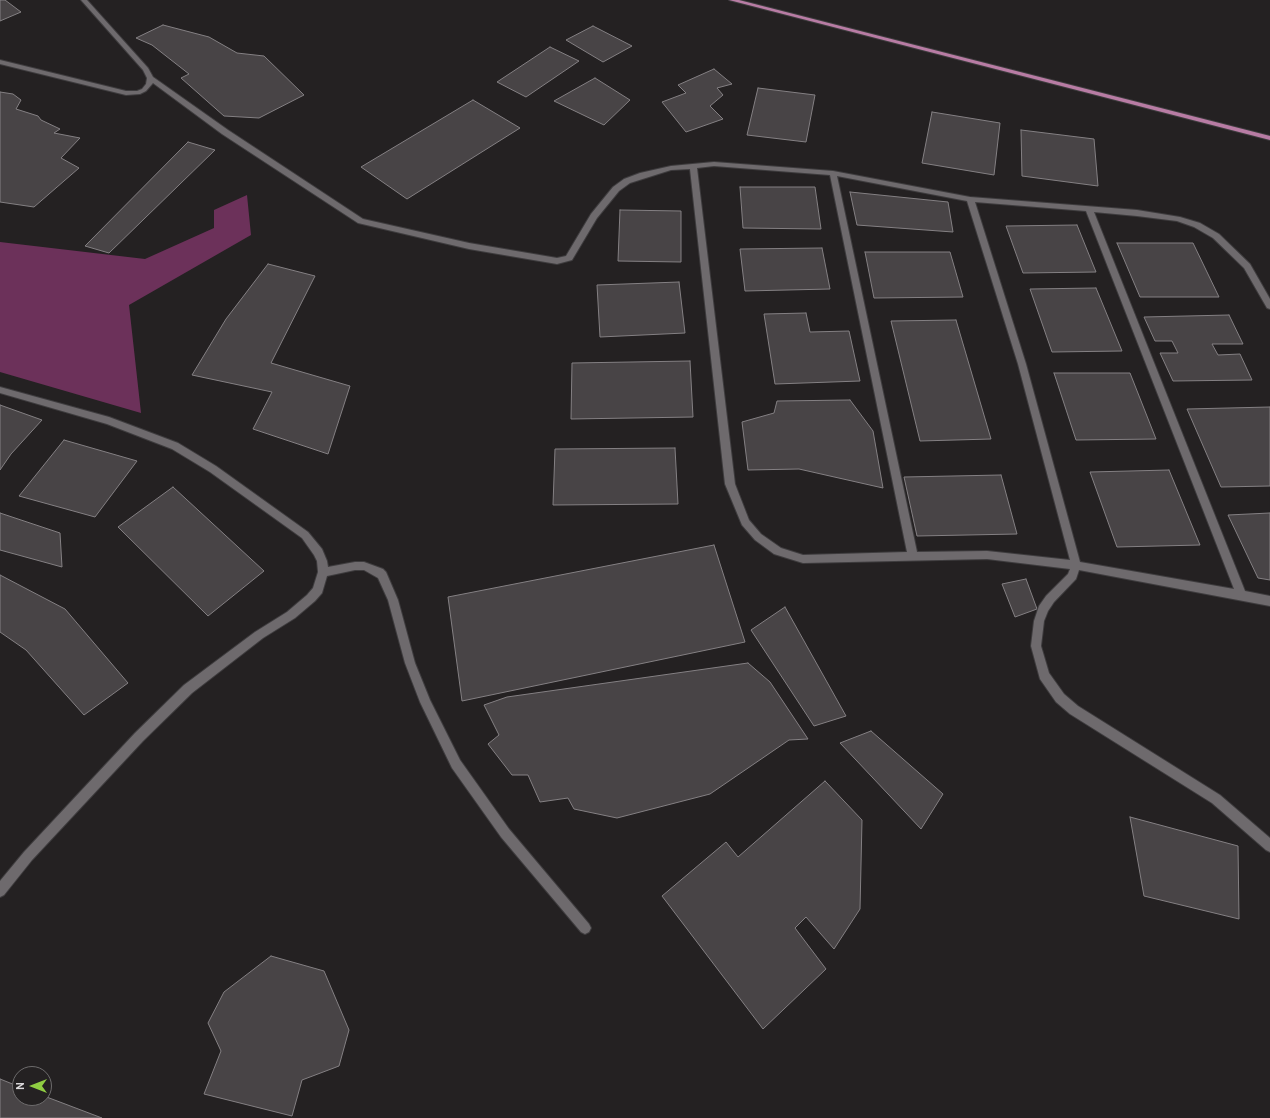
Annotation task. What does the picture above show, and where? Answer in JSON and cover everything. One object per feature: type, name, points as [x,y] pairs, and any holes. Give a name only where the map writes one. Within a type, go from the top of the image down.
[{"type":"main road","points":[[732,0],[1270,138]]},
{"type":"street","points":[[84,0],[146,69],[150,78],[225,132],[361,221],[469,246],[557,261],[569,258],[584,232],[604,203],[616,190],[627,181],[650,173],[671,168],[714,164],[833,173],[970,198],[1136,213],[1177,219],[1197,225],[1216,236],[1229,247],[1246,266],[1270,306]]},
{"type":"street","points":[[0,62],[126,93],[138,93],[144,90],[149,84],[150,78]]},
{"type":"street","points":[[693,166],[730,484],[745,522],[758,537],[778,551],[803,559],[987,555],[1076,566],[1270,601]]},
{"type":"street","points":[[833,173],[913,557]]},
{"type":"street","points":[[970,198],[1022,364],[1076,566],[1072,576],[1050,599],[1043,609],[1039,621],[1036,646],[1044,675],[1060,698],[1074,710],[1216,799],[1270,846]]},
{"type":"street","points":[[1089,209],[1242,595]]},
{"type":"street","points":[[0,390],[109,420],[175,446],[213,469],[306,535],[318,552],[322,561],[323,572],[318,590],[311,598],[291,615],[259,635],[188,689],[138,737],[28,856],[0,891]]},
{"type":"street","points":[[323,572],[355,566],[364,566],[371,568],[382,575],[392,600],[408,657],[425,702],[456,764],[483,804],[585,928]]},
{"type":"shaded area","points":[[247,195],[251,235],[129,305],[141,413],[0,372],[0,242],[145,259],[214,228],[214,210]]},
{"type":"building","points":[[0,0],[5,0],[21,12],[0,21]]},
{"type":"building","points":[[163,25],[209,37],[237,53],[264,56],[304,95],[259,118],[224,116],[181,78],[189,74],[152,45],[136,38]]},
{"type":"building","points":[[593,26],[632,46],[603,62],[566,40]]},
{"type":"building","points":[[550,47],[579,61],[526,97],[497,82]]},
{"type":"building","points":[[714,69],[732,84],[717,88],[723,95],[710,106],[723,119],[686,132],[662,102],[686,93],[678,85]]},
{"type":"building","points":[[595,78],[630,100],[604,125],[554,101]]},
{"type":"building","points":[[758,88],[815,95],[806,142],[747,135]]},
{"type":"building","points":[[0,92],[13,94],[21,100],[16,109],[38,116],[41,120],[60,129],[54,133],[80,138],[61,158],[79,168],[34,207],[0,202]]},
{"type":"building","points":[[473,100],[520,128],[407,199],[361,167]]},
{"type":"building","points":[[932,112],[1000,123],[994,175],[922,163]]},
{"type":"building","points":[[1021,130],[1094,139],[1098,186],[1022,176]]},
{"type":"building","points":[[188,142],[215,150],[109,253],[85,246]]},
{"type":"building","points":[[740,187],[815,187],[821,229],[743,228]]},
{"type":"building","points":[[850,192],[948,202],[953,232],[857,225]]},
{"type":"building","points":[[620,210],[681,211],[681,262],[618,261]]},
{"type":"building","points":[[1077,225],[1096,272],[1023,273],[1006,226]]},
{"type":"building","points":[[1117,243],[1193,243],[1219,297],[1140,297]]},
{"type":"building","points":[[822,248],[830,289],[745,291],[740,249]]},
{"type":"building","points":[[865,252],[950,252],[963,297],[874,298]]},
{"type":"building","points":[[268,264],[315,276],[271,363],[350,386],[328,454],[253,429],[272,392],[192,375],[226,319]]},
{"type":"building","points":[[679,282],[685,333],[600,337],[597,285]]},
{"type":"building","points":[[1096,288],[1122,351],[1052,352],[1030,289]]},
{"type":"building","points":[[806,313],[810,332],[849,331],[860,381],[775,384],[764,314]]},
{"type":"building","points":[[1229,315],[1243,344],[1212,344],[1218,355],[1240,354],[1252,380],[1173,381],[1160,353],[1178,353],[1172,341],[1155,341],[1144,317]]},
{"type":"building","points":[[956,320],[991,439],[920,441],[891,321]]},
{"type":"building","points":[[690,361],[693,417],[571,419],[572,363]]},
{"type":"building","points":[[1054,373],[1130,373],[1156,439],[1076,440]]},
{"type":"building","points":[[850,400],[873,431],[883,488],[799,469],[748,470],[742,422],[774,413],[777,401]]},
{"type":"building","points":[[0,405],[42,420],[11,454],[0,470]]},
{"type":"building","points":[[1270,407],[1270,486],[1221,487],[1187,409]]},
{"type":"building","points":[[64,440],[137,461],[95,517],[19,496]]},
{"type":"building","points":[[675,448],[678,504],[553,505],[555,449]]},
{"type":"building","points":[[1169,470],[1200,545],[1117,547],[1090,472]]},
{"type":"building","points":[[1001,475],[1017,534],[917,536],[904,477]]},
{"type":"building","points":[[173,487],[264,571],[208,616],[118,527]]},
{"type":"building","points":[[0,513],[60,533],[62,567],[0,550]]},
{"type":"building","points":[[1270,513],[1270,580],[1258,578],[1228,515]]},
{"type":"building","points":[[714,545],[745,642],[462,701],[448,597]]},
{"type":"building","points":[[0,575],[65,609],[128,683],[84,715],[26,650],[0,632]]},
{"type":"building","points":[[1026,579],[1037,609],[1015,617],[1002,584]]},
{"type":"building","points":[[785,607],[846,716],[814,726],[751,630]]},
{"type":"building","points":[[748,663],[770,682],[808,739],[789,740],[710,794],[617,818],[574,809],[568,798],[540,802],[528,775],[512,775],[488,744],[499,735],[484,705],[507,697]]},
{"type":"building","points":[[871,731],[943,794],[921,829],[840,743]]},
{"type":"building","points":[[825,781],[862,820],[860,909],[834,949],[806,917],[795,928],[826,969],[763,1029],[662,896],[726,842],[738,857]]},
{"type":"building","points":[[1130,817],[1238,846],[1239,919],[1144,896]]},
{"type":"building","points":[[271,956],[324,971],[349,1030],[339,1066],[302,1080],[292,1116],[204,1094],[221,1051],[208,1023],[224,992]]},
{"type":"building","points":[[0,1079],[12,1084],[12,1106],[52,1106],[52,1099],[102,1118],[0,1118]]}]
